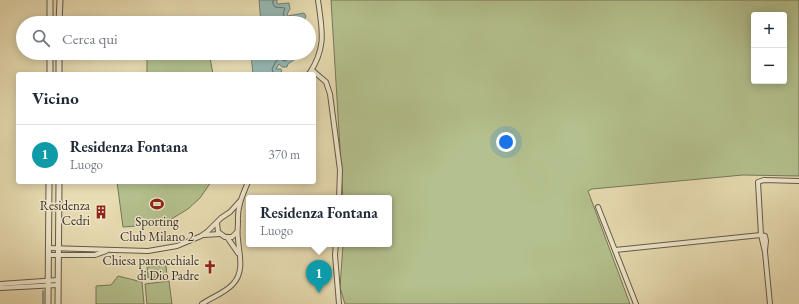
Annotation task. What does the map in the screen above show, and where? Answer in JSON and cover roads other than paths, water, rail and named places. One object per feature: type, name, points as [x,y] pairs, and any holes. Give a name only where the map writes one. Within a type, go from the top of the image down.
[{"type":"street","points":[[50,0],[50,16]]},
{"type":"street","points":[[59,16],[60,0]]},
{"type":"street","points":[[310,72],[319,58],[322,44],[318,0]]},
{"type":"street","points":[[50,60],[50,72]]},
{"type":"street","points":[[59,60],[59,72]]},
{"type":"street","points":[[316,76],[326,82],[330,94],[340,170],[339,195]]},
{"type":"street","points":[[770,304],[765,252],[761,235],[757,185],[758,182],[764,180],[799,181]]},
{"type":"street","points":[[48,304],[50,184]]},
{"type":"street","points":[[58,304],[59,184]]},
{"type":"street","points":[[202,304],[228,289],[236,281],[240,268],[238,222],[240,201],[247,184]]},
{"type":"street","points":[[49,248],[59,252],[95,255],[109,250],[158,250],[177,246],[201,236],[218,223],[221,218],[226,216],[240,201]]},
{"type":"street","points":[[598,207],[636,304]]},
{"type":"street","points":[[226,216],[232,217],[238,222]]},
{"type":"street","points":[[218,223],[217,230],[220,234]]},
{"type":"street","points":[[228,237],[235,235],[238,231]]},
{"type":"street","points":[[201,236],[220,234],[228,237],[239,253]]},
{"type":"street","points":[[616,250],[761,235]]},
{"type":"street","points":[[336,247],[339,304]]},
{"type":"street","points":[[49,255],[59,252]]},
{"type":"street","points":[[0,288],[58,282]]},
{"type":"street","points":[[0,284],[49,283]]},
{"type":"water","points":[[259,0],[277,0],[277,4],[289,3],[290,9],[287,14],[288,16],[260,16]]},
{"type":"water","points":[[304,13],[306,16],[288,16]]},
{"type":"water","points":[[252,60],[294,60],[288,64],[287,67],[282,67],[279,64],[276,69],[281,69],[282,72],[253,72]]},
{"type":"waterway","points":[[43,291],[43,304]]},
{"type":"place","name":"Sporting Club Milano 2","points":[[157,204]]},
{"type":"place","name":"Residenza Cedri","points":[[101,212]]},
{"type":"place","name":"Chiesa parrocchiale di Dio Padre","points":[[210,267]]},
{"type":"place","name":"Residenza Fontana","points":[[319,293]]}]
